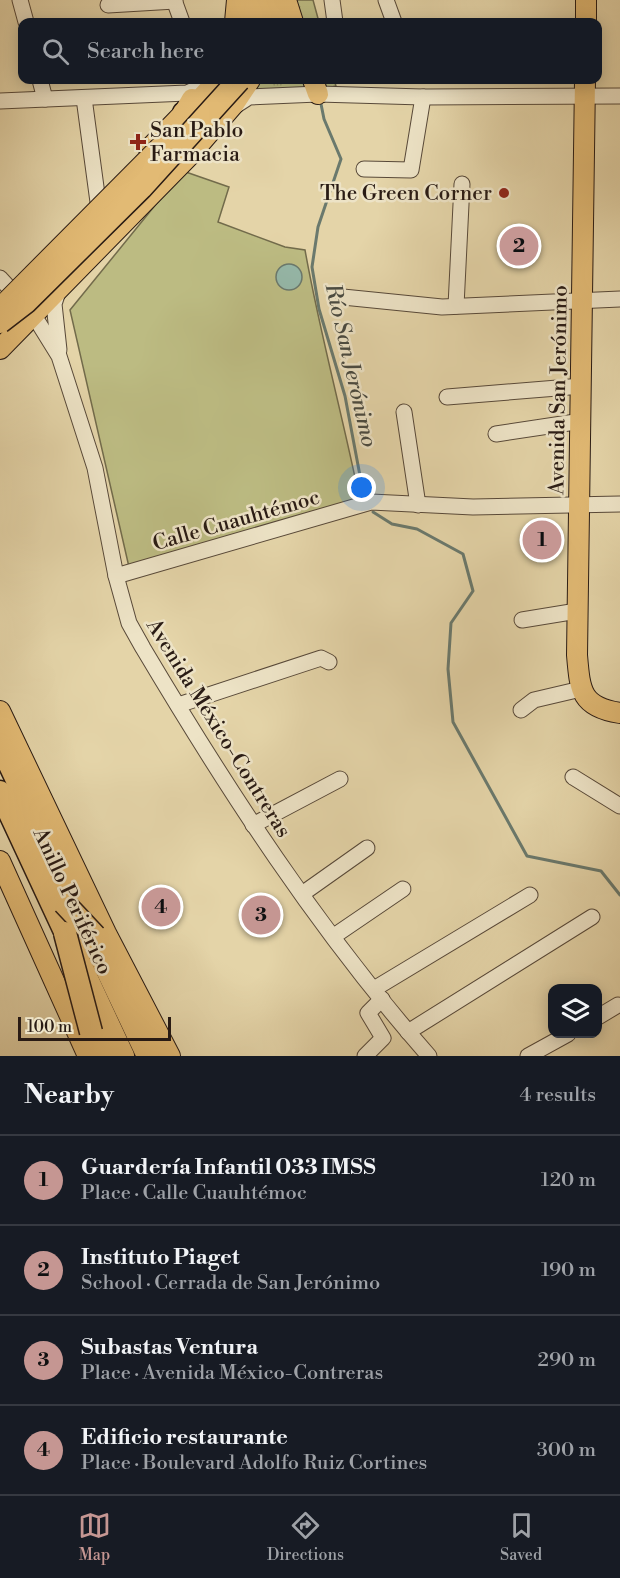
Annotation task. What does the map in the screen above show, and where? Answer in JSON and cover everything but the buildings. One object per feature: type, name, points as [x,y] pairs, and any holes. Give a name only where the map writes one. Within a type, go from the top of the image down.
[{"type":"highway","points":[[246,0],[249,18]]},
{"type":"highway","points":[[251,18],[257,0]]},
{"type":"highway","points":[[264,18],[266,0]]},
{"type":"highway","points":[[192,100],[215,84]]},
{"type":"highway","points":[[0,337],[8,304],[99,218],[224,84]]},
{"type":"highway","points":[[8,304],[141,188],[235,84]]},
{"type":"highway","points":[[0,732],[43,823],[94,948]]},
{"type":"highway","name":"Anillo Periférico","points":[[0,744],[143,1054]]},
{"type":"highway","points":[[0,772],[64,903],[95,936],[143,1054]]},
{"type":"highway","points":[[0,792],[65,933],[143,1054]]},
{"type":"highway","name":"Anillo Periférico","points":[[0,819],[114,1056]]},
{"type":"highway","points":[[65,933],[91,1032],[102,1056]]},
{"type":"main road","points":[[235,18],[237,0]]},
{"type":"main road","points":[[250,18],[252,0]]},
{"type":"main road","points":[[274,18],[275,0]]},
{"type":"main road","points":[[285,0],[292,18]]},
{"type":"main road","points":[[586,0],[586,18]]},
{"type":"main road","points":[[0,337],[194,145],[242,84]]},
{"type":"main road","points":[[8,304],[60,286],[190,155],[228,111],[247,84]]},
{"type":"main road","name":"Avenida San Jerónimo","points":[[581,689],[577,656],[577,611],[581,505],[585,88]]},
{"type":"main road","points":[[8,304],[168,139],[192,100]]},
{"type":"main road","points":[[0,349],[8,304],[68,232],[192,100]]},
{"type":"main road","points":[[68,232],[64,251],[76,261],[87,261]]},
{"type":"main road","points":[[581,689],[586,699],[595,706],[620,713]]},
{"type":"main road","points":[[0,711],[69,857],[170,1056]]},
{"type":"main road","points":[[43,823],[69,857]]},
{"type":"main road","points":[[0,861],[88,1056]]},
{"type":"street","points":[[20,0],[25,18]]},
{"type":"street","points":[[332,0],[334,18]]},
{"type":"street","points":[[386,0],[393,18]]},
{"type":"street","points":[[108,5],[175,1],[181,18]]},
{"type":"street","points":[[41,84],[45,99]]},
{"type":"street","points":[[228,111],[249,97],[316,87],[343,87],[423,97],[585,88],[620,96]]},
{"type":"street","points":[[0,101],[187,93],[192,100]]},
{"type":"street","points":[[364,169],[411,170],[423,97]]},
{"type":"street","points":[[84,98],[98,202]]},
{"type":"street","points":[[456,306],[462,184]]},
{"type":"street","points":[[59,356],[54,304],[60,286]]},
{"type":"street","points":[[343,297],[456,306],[620,299]]},
{"type":"street","name":"Avenida México-Contreras","points":[[8,304],[59,356],[95,468],[116,576],[129,623],[253,825],[378,994],[429,1056]]},
{"type":"street","points":[[447,397],[582,386]]},
{"type":"street","points":[[404,412],[418,504]]},
{"type":"street","points":[[496,434],[582,421]]},
{"type":"street","name":"Calle Cuauhtémoc","points":[[116,576],[372,502],[620,504]]},
{"type":"street","points":[[522,620],[577,611]]},
{"type":"street","points":[[178,705],[321,658],[329,662]]},
{"type":"street","points":[[522,710],[534,700],[581,689]]},
{"type":"street","points":[[573,777],[620,806]]},
{"type":"street","points":[[253,825],[340,779]]},
{"type":"street","points":[[302,894],[367,848]]},
{"type":"street","points":[[334,936],[403,889]]},
{"type":"street","points":[[366,1056],[382,1038],[368,1013],[378,994],[530,896]]},
{"type":"street","points":[[408,1032],[592,917]]},
{"type":"street","points":[[602,1014],[618,1005]]},
{"type":"street","points":[[528,1056],[561,1038]]},
{"type":"green space","points":[[270,0],[313,0],[318,18],[268,18]]},
{"type":"green space","points":[[250,84],[335,84],[336,86],[318,90],[249,96]]},
{"type":"green space","points":[[183,171],[229,187],[218,222],[285,247],[305,250],[360,501],[129,567],[70,310]]},
{"type":"shaded area","points":[[289,264],[298,268],[302,277],[298,286],[289,290],[280,286],[276,277],[280,268]]},
{"type":"waterway","name":"Río San Jerónimo","points":[[321,104],[324,119],[341,159],[318,227],[312,267],[319,309],[345,396],[364,497]]},
{"type":"waterway","name":"Río San Jerónimo","points":[[373,512],[392,524],[417,529],[463,554],[473,591],[451,623],[448,669],[453,722],[527,856],[601,871],[620,895]]},
{"type":"place","name":"San Pablo Farmacia","points":[[138,142]]},
{"type":"place","name":"The Green Corner","points":[[504,193]]},
{"type":"place","name":"Instituto Piaget","points":[[519,246]]},
{"type":"place","name":"Guardería Infantil 033 IMSS","points":[[542,540]]},
{"type":"place","name":"Edificio restaurante","points":[[161,907]]},
{"type":"place","name":"Subastas Ventura","points":[[261,915]]}]
